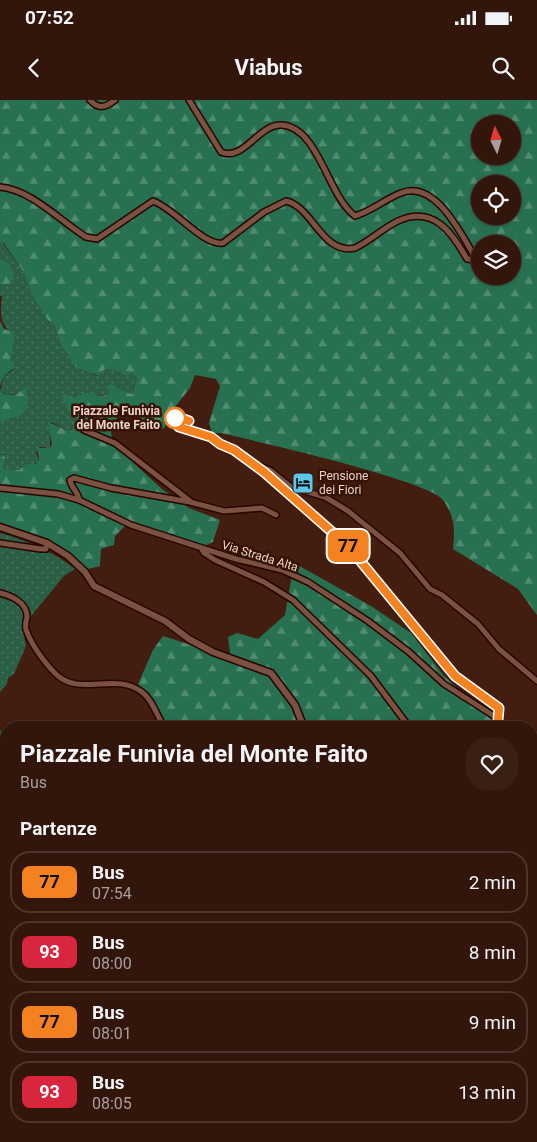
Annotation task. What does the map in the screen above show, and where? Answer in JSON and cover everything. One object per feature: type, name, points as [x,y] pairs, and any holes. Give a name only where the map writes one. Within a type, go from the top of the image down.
[{"type":"street","points":[[90,100],[102,107],[115,100]]},
{"type":"street","points":[[0,187],[8,188],[24,196],[78,232],[97,239],[103,237],[130,214],[153,200],[168,208],[212,242],[223,244],[264,212],[286,202],[298,207],[323,235],[338,246],[348,250],[355,248],[397,222],[416,216],[423,216],[432,219],[447,230],[459,243],[467,259],[474,260],[475,257],[450,214],[421,192],[400,193],[372,209],[355,216],[340,198],[308,142],[293,128],[277,125],[267,129],[242,149],[225,154],[221,152],[189,100]]},
{"type":"street","points":[[188,429],[211,437],[253,464],[348,546],[455,676],[483,699],[495,704],[499,708],[498,720]]},
{"type":"street","points":[[84,430],[115,443],[190,502]]},
{"type":"street","points":[[253,464],[270,470],[291,487],[325,497],[348,511],[400,553],[430,589],[478,624],[499,649],[537,681]]},
{"type":"street","points":[[79,500],[79,496],[71,486],[70,480],[74,478],[111,488],[190,502],[224,511],[262,508],[276,515]]},
{"type":"street","name":"Via Strada Alta","points":[[0,488],[58,494],[79,500],[131,526],[200,548],[282,570],[308,582],[368,621],[409,652],[444,684],[498,720]]},
{"type":"street","points":[[0,527],[47,543],[68,556],[85,572],[94,586],[165,621],[189,639],[213,652],[271,673],[295,705],[301,721]]},
{"type":"street","points":[[0,543],[41,550],[46,549],[47,543]]},
{"type":"street","points":[[200,548],[204,554],[264,582],[293,600],[371,676],[405,721]]},
{"type":"street","points":[[0,593],[16,599],[23,605],[27,614],[25,629],[30,639],[58,675],[75,683],[117,682],[132,686],[147,698],[159,721]]},
{"type":"green space","points":[[0,100],[537,100],[537,615],[518,589],[453,549],[452,517],[442,499],[429,491],[374,472],[268,444],[221,433],[212,433],[209,423],[220,386],[216,379],[195,375],[190,388],[171,412],[165,427],[162,429],[128,413],[119,413],[111,432],[113,444],[163,490],[189,508],[220,520],[213,542],[204,546],[129,522],[115,536],[114,545],[101,549],[100,566],[88,569],[52,542],[0,523],[0,454],[5,457],[3,467],[6,470],[19,470],[27,464],[36,464],[39,459],[37,448],[50,448],[52,444],[48,422],[69,431],[78,426],[78,416],[68,411],[61,396],[65,394],[75,397],[87,392],[104,396],[109,393],[108,387],[111,384],[133,394],[137,377],[131,373],[126,376],[122,372],[105,369],[99,376],[76,367],[61,345],[54,325],[47,319],[35,299],[23,271],[3,242],[0,242]]},
{"type":"green space","points":[[0,242],[2,242],[23,271],[46,317],[54,325],[61,345],[94,375],[99,376],[105,369],[131,373],[137,377],[133,394],[124,393],[117,386],[106,395],[93,395],[87,392],[75,397],[65,394],[68,411],[78,416],[78,426],[69,431],[51,422],[50,448],[40,447],[36,452],[39,462],[19,470],[6,470],[3,467],[2,454],[0,454],[0,423],[23,414],[22,392],[9,395],[0,391],[4,376],[13,370],[11,361],[15,336],[6,328],[1,315],[2,296],[0,296],[0,284],[10,284],[5,261],[0,258]]},
{"type":"green space","points":[[0,258],[11,265],[13,279],[10,284],[0,284]]},
{"type":"green space","points":[[0,321],[4,329],[11,331],[15,336],[11,361],[15,367],[4,376],[0,386]]},
{"type":"green space","points":[[26,387],[28,404],[23,414],[0,423],[0,391],[14,395]]},
{"type":"green space","points":[[0,533],[39,547],[75,569],[64,576],[22,627],[26,646],[14,674],[8,678],[7,684],[0,692]]},
{"type":"green space","points":[[294,563],[371,606],[411,633],[444,676],[493,721],[163,721],[151,697],[138,684],[153,650],[163,636],[197,647],[225,661],[230,652],[228,637],[237,633],[258,639],[285,615]]},
{"type":"bus line","name":"77","points":[[189,421],[175,416],[174,422],[179,427],[211,437],[220,444],[234,450],[264,472],[285,493],[348,546],[455,676],[483,699],[495,704],[499,708],[498,720]]},
{"type":"place","name":"Piazzale Funivia del Monte Faito","points":[[175,418]]},
{"type":"place","name":"Pensione dei Fiori","points":[[303,483]]}]
